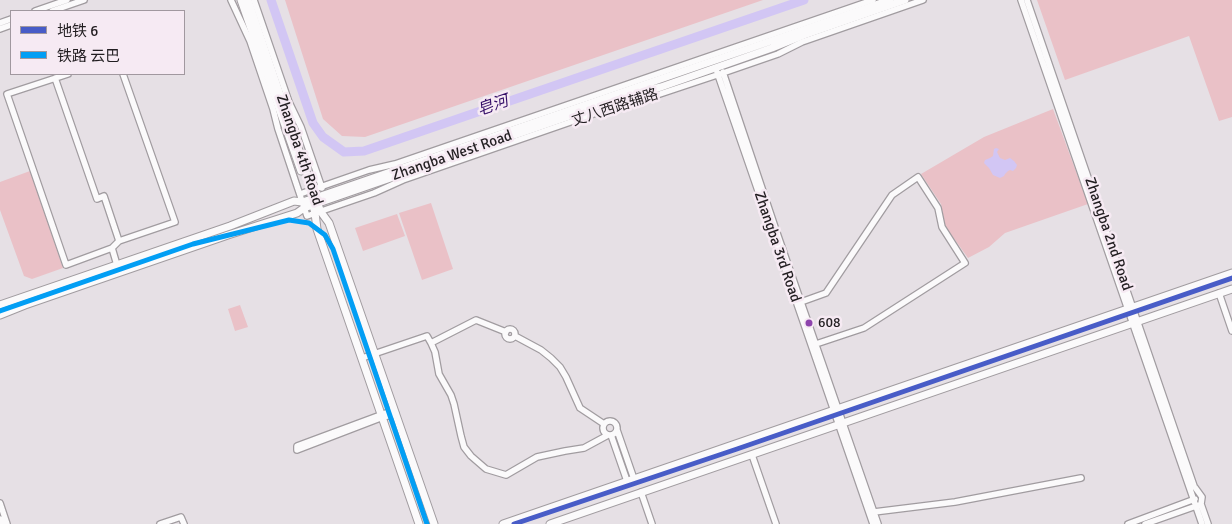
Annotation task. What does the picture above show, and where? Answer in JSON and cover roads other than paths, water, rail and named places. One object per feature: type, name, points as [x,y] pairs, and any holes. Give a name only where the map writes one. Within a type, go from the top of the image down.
[{"type":"main road","name":"Zhangba 4th Road","points":[[242,0],[318,212],[329,224],[434,524]]},
{"type":"main road","name":"Zhangba 4th Road","points":[[248,0],[313,198]]},
{"type":"main road","name":"Zhangba West Road","points":[[866,11],[890,0]]},
{"type":"main road","name":"Zhangba West Road","points":[[0,305],[230,226],[294,201],[325,198],[717,65],[866,11],[906,0]]},
{"type":"main road","name":"Zhangba West Road","points":[[0,315],[228,235],[298,213],[302,201]]},
{"type":"main road","name":"Zhangba 4th Road","points":[[318,212],[317,229],[420,524]]},
{"type":"main road","points":[[503,524],[1232,273]]},
{"type":"main road","points":[[550,524],[1232,289]]},
{"type":"street","points":[[38,10],[67,0]]},
{"type":"street","points":[[55,10],[84,0]]},
{"type":"street","points":[[231,0],[250,41],[302,201]]},
{"type":"street","points":[[254,0],[289,102],[301,127],[329,209]]},
{"type":"street","name":"丈八西路辅路","points":[[866,11],[873,0]]},
{"type":"street","name":"丈八西路辅路","points":[[313,198],[321,186],[369,170],[717,65],[778,54],[866,11],[922,0]]},
{"type":"street","name":"Zhangba 2nd Road","points":[[1021,0],[1131,308]]},
{"type":"street","name":"Zhangba 2nd Road","points":[[1027,0],[1197,503],[1202,524]]},
{"type":"street","name":"丈八西路辅路","points":[[302,201],[307,216],[329,209],[374,193],[402,180],[634,100],[654,96],[717,65]]},
{"type":"street","name":"Zhangba 3rd Road","points":[[717,65],[816,344],[836,410]]},
{"type":"street","name":"Zhangba 3rd Road","points":[[717,65],[836,410]]},
{"type":"street","points":[[65,75],[8,94],[66,264],[112,248],[118,241],[175,222],[123,75]]},
{"type":"street","points":[[55,78],[97,199],[104,196],[118,241]]},
{"type":"street","points":[[801,302],[826,293],[892,195],[918,177],[938,208],[942,227],[966,263],[864,328],[816,344]]},
{"type":"street","points":[[112,248],[117,265]]},
{"type":"street","points":[[1219,293],[1232,331]]},
{"type":"street","points":[[431,343],[476,320],[506,332],[505,336],[508,339],[516,336],[535,346],[551,358],[566,377],[580,408],[604,424]]},
{"type":"street","name":"Zhangba 2nd Road","points":[[1135,322],[1194,486],[1202,497],[1197,503]]},
{"type":"street","points":[[362,358],[426,336],[435,352],[439,374],[451,395],[464,447],[486,469],[506,474],[537,458],[584,448],[615,433],[617,430]]},
{"type":"street","points":[[836,410],[878,524]]},
{"type":"street","points":[[382,416],[297,450],[297,446],[382,416],[395,412]]},
{"type":"street","points":[[607,421],[612,421],[616,424],[631,480],[609,435],[602,429],[607,421]]},
{"type":"street","points":[[841,424],[873,524]]},
{"type":"street","points":[[752,455],[776,524]]},
{"type":"street","points":[[874,512],[955,502],[1082,478]]},
{"type":"street","points":[[641,492],[652,524]]},
{"type":"street","points":[[1128,524],[1197,503]]},
{"type":"street","points":[[1145,524],[1197,503]]},
{"type":"street","name":"Zhangba 2nd Road","points":[[1197,503],[1208,524]]},
{"type":"street","points":[[0,504],[7,524]]},
{"type":"street","points":[[160,524],[181,517],[184,524]]},
{"type":"street","points":[[0,519],[2,524]]},
{"type":"waterway","name":"皂河","points":[[271,0],[313,123],[323,137],[344,152],[364,151],[804,0]]},
{"type":"metro line","name":"6","points":[[514,524],[1232,278]]},
{"type":"rail line","name":"云巴","points":[[0,311],[193,244],[289,220],[309,223],[325,235],[333,249],[427,524]]},
{"type":"place","name":"608","points":[[809,323]]}]
